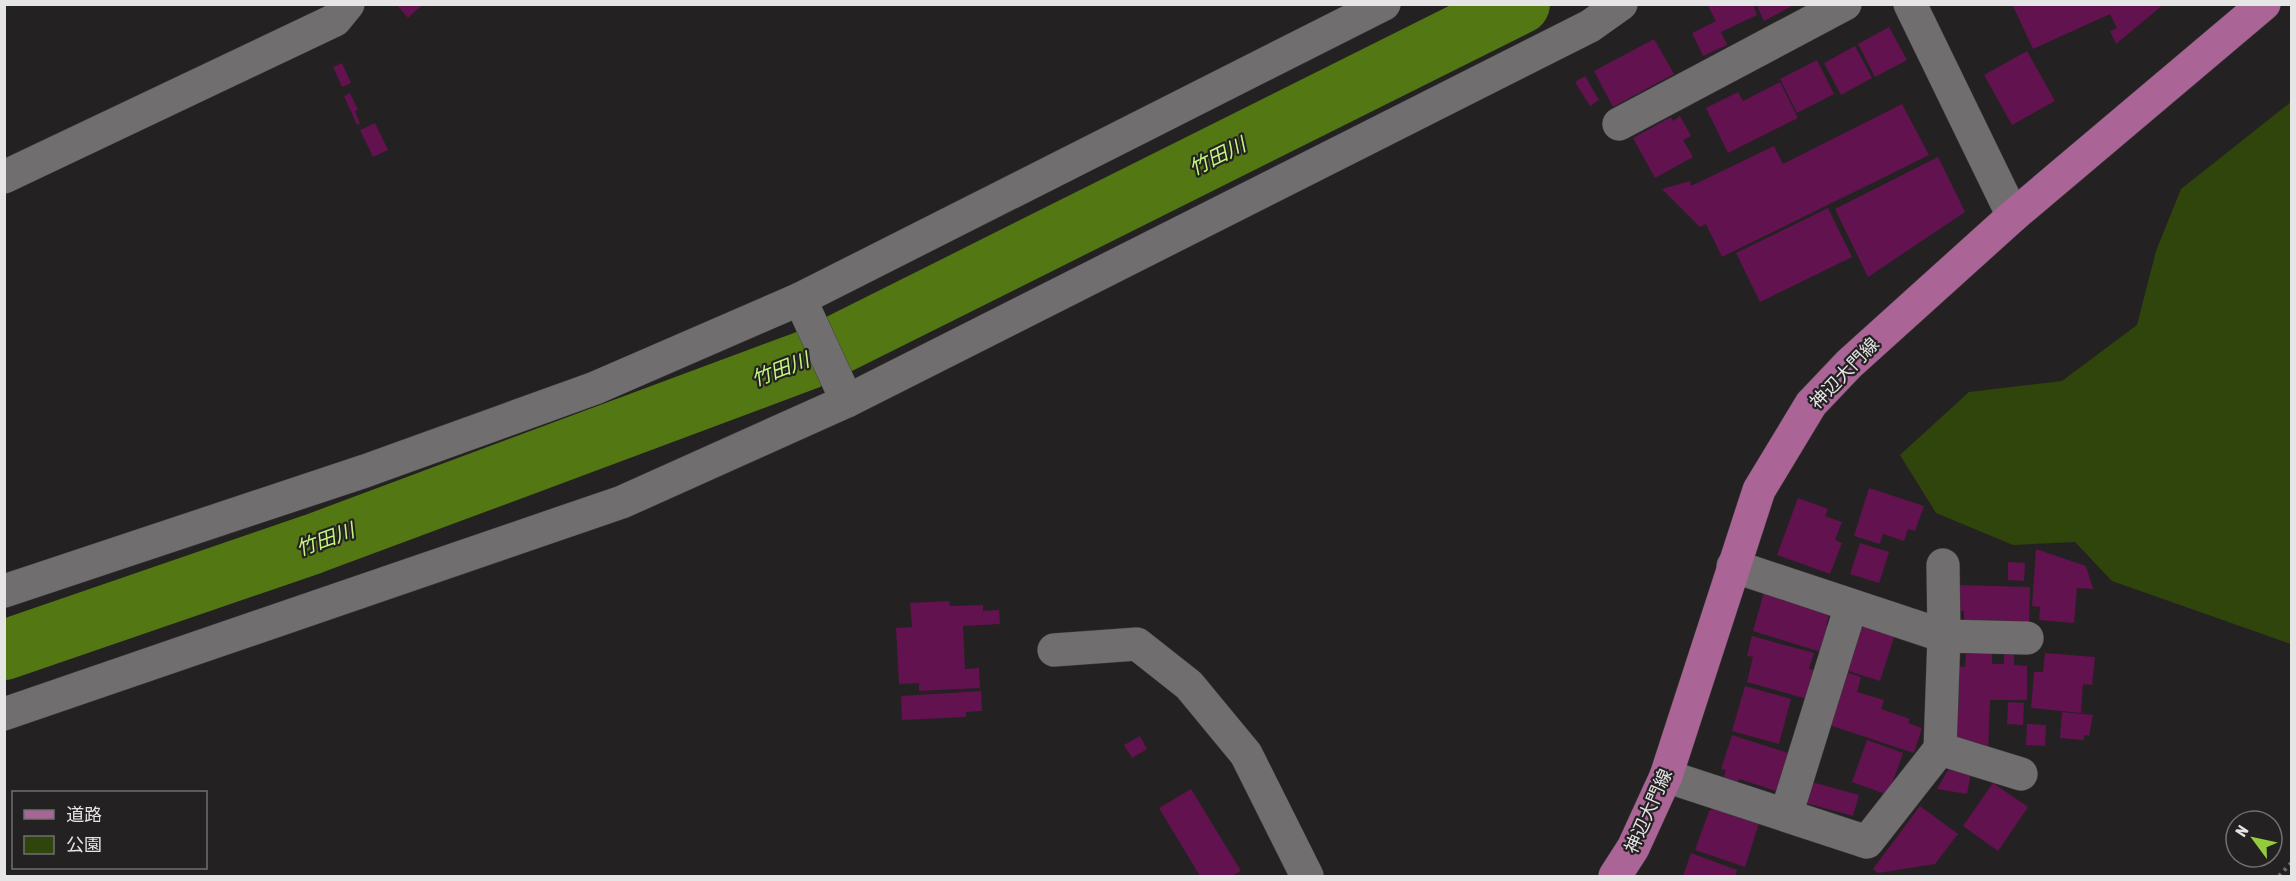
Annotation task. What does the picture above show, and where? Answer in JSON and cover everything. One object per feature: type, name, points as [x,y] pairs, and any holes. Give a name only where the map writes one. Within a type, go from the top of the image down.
[{"type":"main road","name":"神辺大門線","points":[[1615,876],[1633,848],[1666,776],[1733,566],[1760,490],[1811,404],[1849,364],[2013,216],[2264,4]]},
{"type":"street","points":[[4,177],[335,20],[348,4]]},
{"type":"street","points":[[4,591],[365,471],[595,388],[801,303],[1384,4]]},
{"type":"street","points":[[4,714],[622,502],[845,397],[1590,26],[1621,4]]},
{"type":"street","points":[[1619,124],[1845,4]]},
{"type":"street","points":[[1910,4],[2013,216]]},
{"type":"street","points":[[801,303],[845,397]]},
{"type":"street","points":[[1666,776],[1868,842],[1940,749],[1944,636],[1943,565]]},
{"type":"street","points":[[1733,566],[1944,636],[2027,638]]},
{"type":"street","points":[[1786,815],[1851,606]]},
{"type":"street","points":[[1054,650],[1137,644],[1189,685],[1246,753],[1307,876]]},
{"type":"street","points":[[1940,749],[2021,774]]},
{"type":"path","points":[[2279,876],[2292,862]]},
{"type":"green space","points":[[2291,102],[2291,644],[2112,581],[2075,542],[2013,545],[1936,513],[1900,455],[1969,392],[2062,381],[2137,325],[2156,251],[2181,189]]},
{"type":"building","points":[[396,4],[423,4],[408,18]]},
{"type":"building","points":[[1707,4],[1753,4],[1757,15],[1721,32],[1727,45],[1703,56],[1692,33],[1716,21]]},
{"type":"building","points":[[1756,4],[1796,4],[1764,21]]},
{"type":"building","points":[[2012,4],[2164,4],[2116,44],[2110,31],[2117,28],[2110,14],[2033,49]]},
{"type":"building","points":[[1889,27],[1907,60],[1875,77],[1858,44]]},
{"type":"building","points":[[1654,39],[1674,74],[1613,107],[1594,71]]},
{"type":"building","points":[[1855,46],[1872,78],[1841,95],[1824,63]]},
{"type":"building","points":[[2027,51],[2055,101],[2012,125],[1984,75]]},
{"type":"building","points":[[1817,60],[1834,94],[1797,113],[1780,79]]},
{"type":"building","points":[[342,63],[351,83],[342,87],[333,67]]},
{"type":"building","points":[[1585,76],[1599,100],[1590,106],[1575,82]]},
{"type":"building","points":[[1780,82],[1798,118],[1728,153],[1706,108],[1738,92],[1743,101]]},
{"type":"building","points":[[350,93],[358,110],[355,111],[360,124],[357,125],[344,96]]},
{"type":"building","points":[[1902,104],[1929,155],[1722,257],[1706,224],[1700,227],[1662,189],[1690,181],[1691,186],[1774,146],[1783,164]]},
{"type":"building","points":[[1680,116],[1691,136],[1683,140],[1693,157],[1655,178],[1633,138],[1671,117],[1673,121]]},
{"type":"building","points":[[375,123],[388,150],[373,157],[360,130]]},
{"type":"building","points":[[1938,157],[1965,212],[1868,277],[1835,209]]},
{"type":"building","points":[[1828,208],[1852,257],[1760,302],[1736,253]]},
{"type":"building","points":[[1869,488],[1924,506],[1915,531],[1908,529],[1904,541],[1883,534],[1880,544],[1854,536]]},
{"type":"building","points":[[1798,498],[1828,509],[1825,516],[1842,522],[1835,540],[1842,543],[1830,574],[1777,555]]},
{"type":"building","points":[[1860,543],[1889,552],[1879,583],[1850,574]]},
{"type":"building","points":[[2036,549],[2086,566],[2093,589],[2077,588],[2074,623],[2039,620],[2040,607],[2032,606]]},
{"type":"building","points":[[2008,562],[2025,563],[2024,581],[2008,580]]},
{"type":"building","points":[[1958,585],[2030,587],[2029,628],[1964,625],[1964,611],[1957,611]]},
{"type":"building","points":[[1764,592],[1830,612],[1826,625],[1832,626],[1824,653],[1753,631]]},
{"type":"building","points":[[949,601],[950,606],[983,605],[983,611],[999,610],[1000,624],[963,626],[965,669],[979,668],[980,688],[919,691],[919,683],[899,684],[896,628],[912,627],[910,603]]},
{"type":"building","points":[[1867,625],[1895,634],[1880,681],[1845,670],[1858,631]]},
{"type":"building","points":[[1752,636],[1814,653],[1809,669],[1815,670],[1807,699],[1747,682],[1753,657],[1747,656]]},
{"type":"building","points":[[2004,653],[2014,653],[2014,665],[2027,666],[2027,700],[1990,700],[1988,752],[1955,745],[1956,666],[1965,667],[1966,654],[1992,654],[1992,664],[2004,664]]},
{"type":"building","points":[[2045,653],[2095,657],[2092,685],[2083,684],[2081,713],[2031,708],[2034,672],[2043,672]]},
{"type":"building","points":[[1846,672],[1861,677],[1857,692],[1884,700],[1881,709],[1910,719],[1908,723],[1922,728],[1914,753],[1829,725]]},
{"type":"building","points":[[1745,686],[1791,699],[1779,744],[1732,731]]},
{"type":"building","points":[[981,691],[982,711],[966,712],[966,717],[902,720],[901,696]]},
{"type":"building","points":[[2008,702],[2024,703],[2023,725],[2007,724]]},
{"type":"building","points":[[2062,712],[2093,715],[2089,736],[2084,735],[2084,740],[2060,738]]},
{"type":"building","points":[[2027,724],[2046,725],[2045,746],[2026,745]]},
{"type":"building","points":[[1732,735],[1791,754],[1779,792],[1739,779],[1736,787],[1722,782],[1726,770],[1721,769]]},
{"type":"building","points":[[1140,736],[1147,749],[1132,758],[1124,745]]},
{"type":"building","points":[[1867,740],[1903,753],[1888,795],[1852,782]]},
{"type":"building","points":[[1948,770],[1971,773],[1967,794],[1937,789]]},
{"type":"building","points":[[1812,782],[1859,795],[1853,816],[1806,803]]},
{"type":"building","points":[[1993,783],[2028,807],[1998,851],[1963,826]]},
{"type":"building","points":[[1191,789],[1241,871],[1231,876],[1200,876],[1159,808]]},
{"type":"building","points":[[1920,806],[1958,834],[1935,864],[1878,873],[1873,869]]},
{"type":"building","points":[[1715,808],[1759,823],[1745,867],[1695,850],[1709,811]]},
{"type":"building","points":[[1691,853],[1737,870],[1735,876],[1683,876]]},
{"type":"waterway","name":"竹田川","points":[[4,650],[313,544],[807,360],[1520,4]]}]
